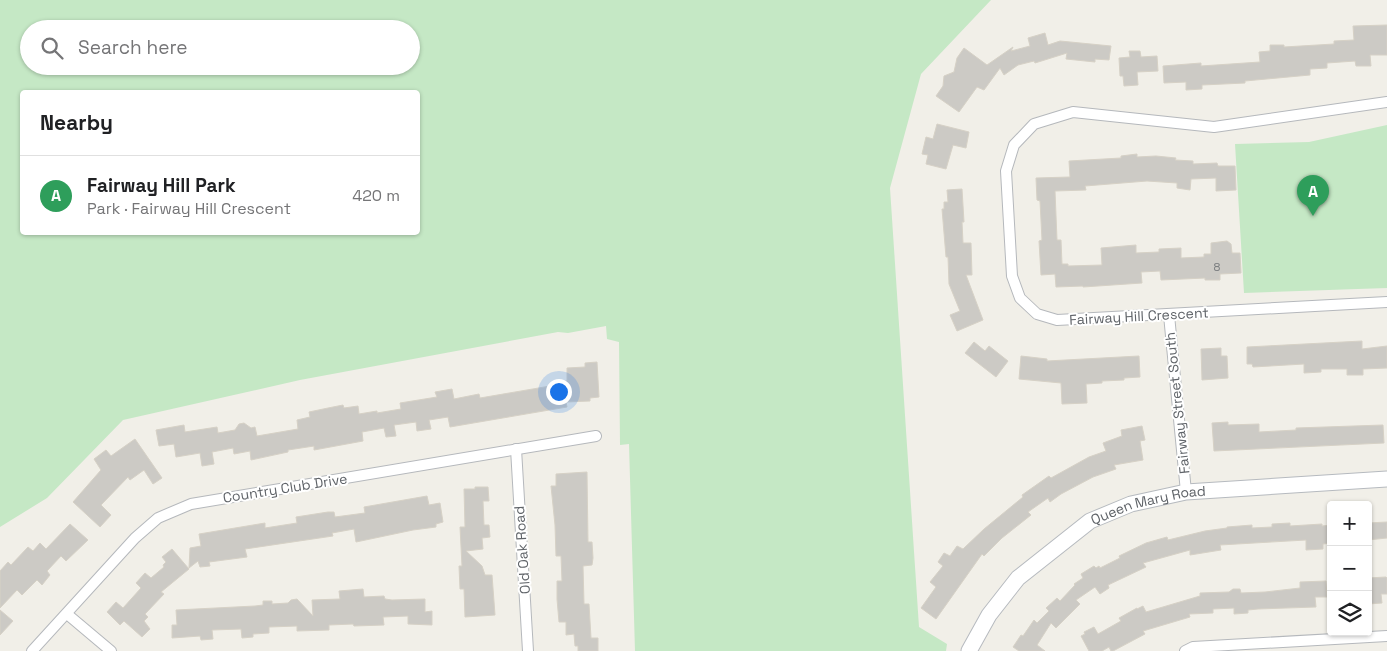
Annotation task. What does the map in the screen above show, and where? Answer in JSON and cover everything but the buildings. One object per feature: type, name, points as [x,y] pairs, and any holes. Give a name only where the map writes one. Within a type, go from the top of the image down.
[{"type":"street","name":"Fairway Hill Crescent","points":[[1387,102],[1214,127],[1073,112],[1034,124],[1014,145],[1006,171],[1012,276],[1020,298],[1037,314],[1057,320],[1387,302]]},
{"type":"street","name":"Fairway Street South","points":[[1169,315],[1186,492]]},
{"type":"street","name":"Country Club Drive","points":[[32,651],[135,538],[158,518],[191,504],[596,436]]},
{"type":"street","name":"Old Oak Road","points":[[516,449],[528,651]]},
{"type":"street","name":"Queen Mary Road","points":[[969,651],[989,616],[1018,578],[1090,521],[1131,504],[1186,492],[1387,479]]},
{"type":"street","points":[[67,614],[111,651]]},
{"type":"street","points":[[1185,651],[1193,647],[1387,636]]},
{"type":"green space","points":[[0,0],[991,0],[921,74],[890,188],[919,627],[947,644],[946,651],[635,651],[629,444],[620,445],[619,342],[607,339],[606,326],[568,333],[558,332],[300,380],[123,420],[47,498],[0,527]]},
{"type":"green space","points":[[1387,125],[1387,288],[1244,293],[1235,144],[1309,142]]},
{"type":"place","name":"Fairway Hill Park","points":[[1313,216]]}]
